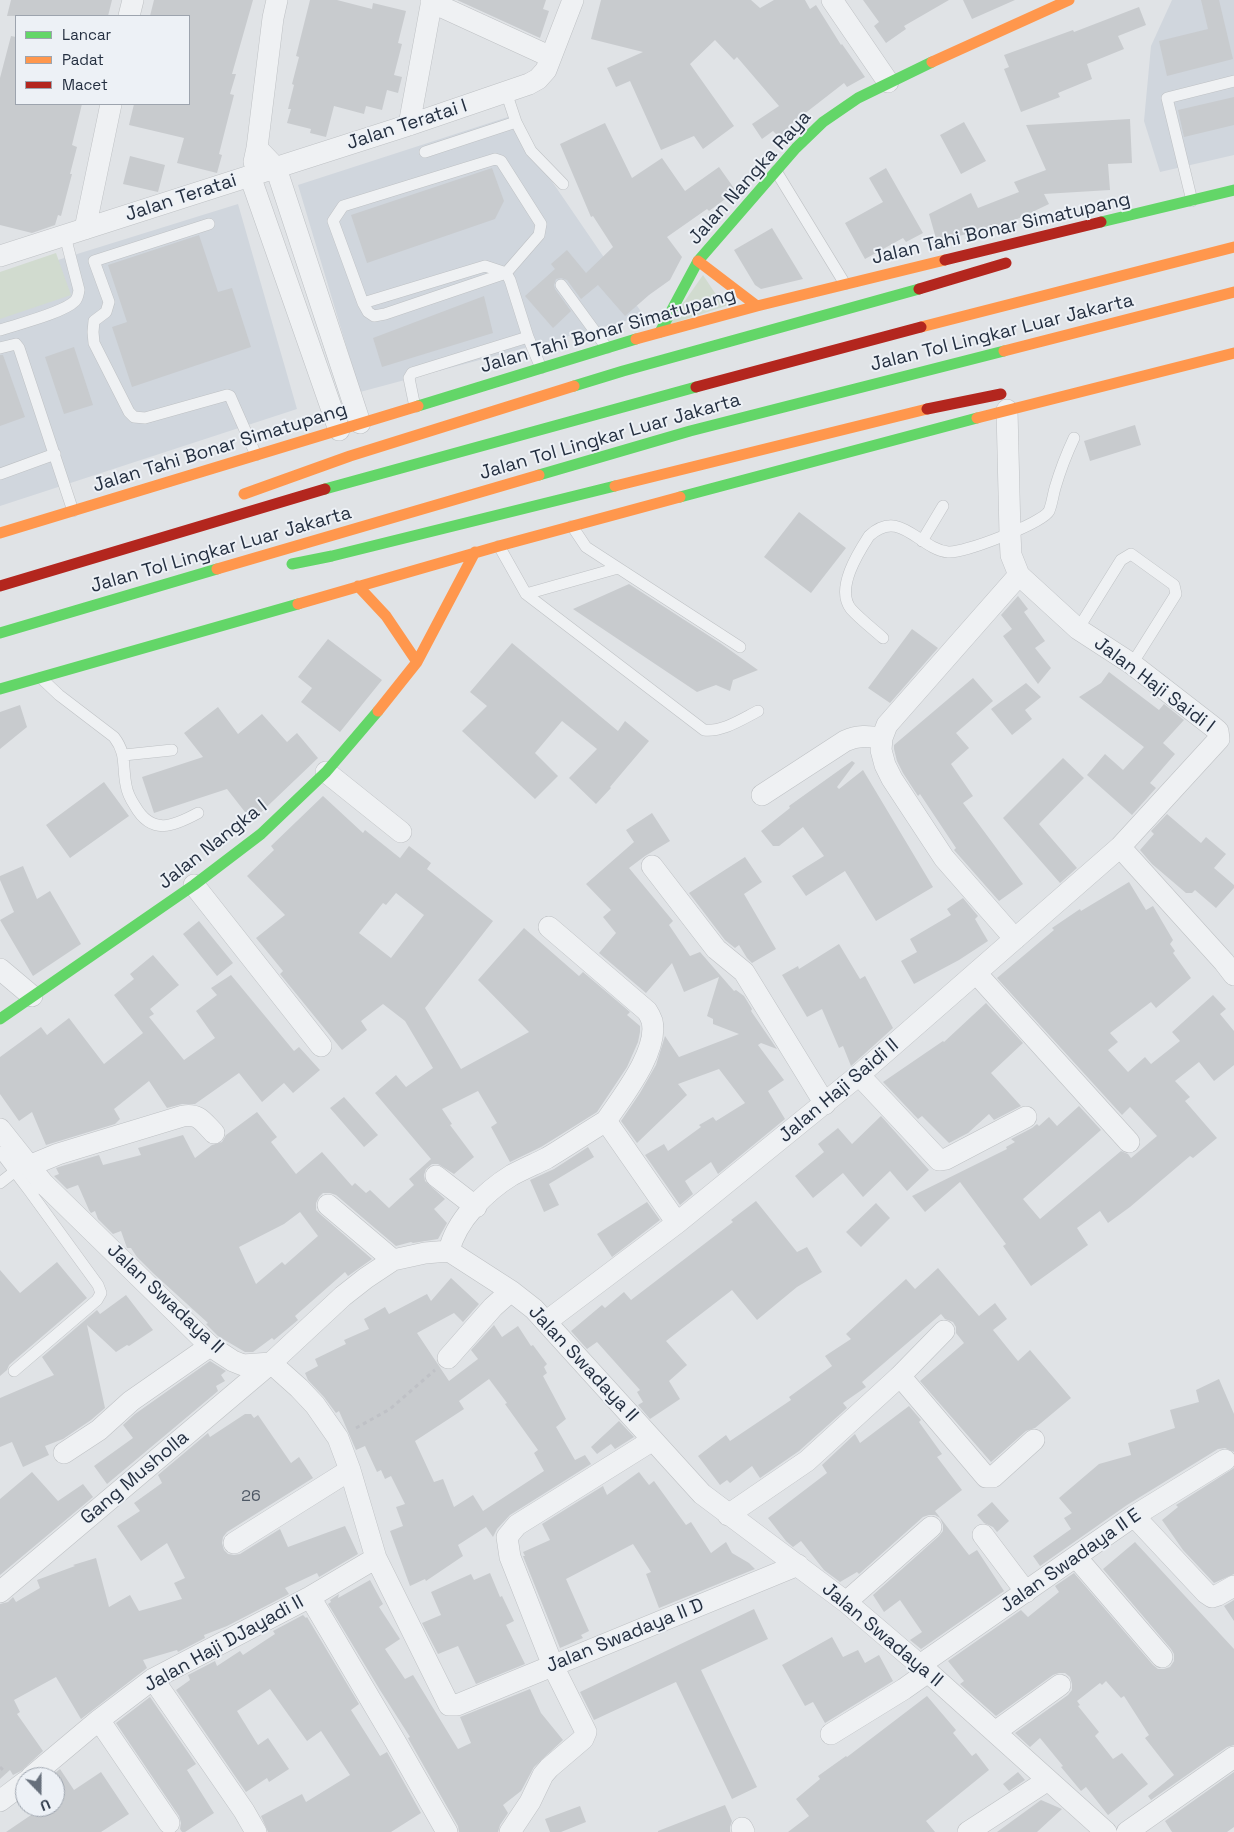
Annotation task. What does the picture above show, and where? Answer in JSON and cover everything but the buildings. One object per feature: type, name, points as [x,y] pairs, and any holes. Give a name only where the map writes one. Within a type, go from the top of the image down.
[{"type":"main road","name":"Jalan Nangka Raya","points":[[660,332],[698,261],[796,148],[824,122],[858,98],[888,82],[1069,0]]},
{"type":"main road","name":"Jalan Tahi Bonar Simatupang","points":[[0,533],[660,332],[845,284],[1234,190]]},
{"type":"main road","points":[[1070,241],[1174,206]]},
{"type":"main road","name":"Jalan Tol Lingkar Luar Jakarta","points":[[0,586],[293,497],[678,390],[1234,247]]},
{"type":"main road","points":[[233,499],[250,491],[350,456],[605,377],[904,294],[1014,260]]},
{"type":"main road","name":"Jalan Nangka Raya","points":[[698,261],[757,306]]},
{"type":"main road","name":"Jalan Tol Lingkar Luar Jakarta","points":[[0,633],[690,430],[1234,292]]},
{"type":"main road","points":[[0,689],[1011,400],[1234,353]]},
{"type":"main road","points":[[1117,371],[1219,357]]},
{"type":"main road","points":[[280,566],[332,556],[923,410],[1011,400]]},
{"type":"main road","points":[[138,543],[199,515]]},
{"type":"main road","name":"Jalan Nangka I","points":[[0,1019],[194,885],[260,834],[326,772],[417,662],[475,552]]},
{"type":"main road","points":[[152,587],[250,571]]},
{"type":"main road","points":[[358,586],[386,616],[417,662]]},
{"type":"street","points":[[129,15],[133,0]]},
{"type":"street","points":[[250,176],[257,148],[273,18],[277,0]]},
{"type":"street","name":"Jalan Teratai I","points":[[250,176],[409,126],[529,84],[538,79],[546,70],[573,0]]},
{"type":"street","points":[[832,0],[888,82]]},
{"type":"street","points":[[409,126],[431,1],[551,57]]},
{"type":"street","points":[[85,229],[111,105]]},
{"type":"street","points":[[257,148],[276,168],[360,423]]},
{"type":"street","name":"Jalan Teratai","points":[[0,256],[250,176],[339,430]]},
{"type":"street","points":[[1011,400],[1011,555],[1020,575],[888,725],[882,738],[881,750],[885,765],[897,787],[944,858],[1015,939]]},
{"type":"street","name":"Jalan Haji Saidi I","points":[[1020,575],[1078,629],[1132,664],[1218,731],[1220,739],[1120,847]]},
{"type":"street","points":[[762,795],[845,741],[856,736],[865,735],[882,738]]},
{"type":"street","points":[[326,772],[401,832]]},
{"type":"street","points":[[1120,847],[1231,963]]},
{"type":"street","name":"Jalan Haji Saidi II","points":[[546,1321],[677,1223],[825,1104],[1120,847]]},
{"type":"street","points":[[652,866],[716,949],[744,972],[825,1104]]},
{"type":"street","points":[[194,885],[321,1046]]},
{"type":"street","points":[[376,1558],[350,1470],[338,1438],[315,1405],[299,1388],[270,1363],[343,1296],[393,1260],[426,1253],[448,1251],[458,1229],[495,1187],[512,1175],[546,1158],[606,1121],[642,1065],[649,1049],[652,1033],[652,1021],[647,1011],[549,927]]},
{"type":"street","points":[[0,969],[32,996]]},
{"type":"street","points":[[976,972],[1130,1142]]},
{"type":"street","points":[[859,1075],[939,1160],[946,1159],[1026,1116]]},
{"type":"street","points":[[22,1169],[58,1154],[192,1114],[198,1117],[214,1133]]},
{"type":"street","points":[[606,1121],[677,1223]]},
{"type":"street","name":"Jalan Swadaya II","points":[[0,1129],[22,1169],[37,1188],[210,1346],[233,1361],[243,1365],[270,1363]]},
{"type":"street","points":[[436,1176],[476,1207]]},
{"type":"street","points":[[328,1205],[393,1260]]},
{"type":"street","name":"Jalan Swadaya II","points":[[448,1251],[511,1291],[534,1309],[702,1494],[846,1602],[924,1668],[1106,1832]]},
{"type":"street","points":[[448,1358],[493,1307],[511,1291]]},
{"type":"street","points":[[728,1515],[807,1461],[900,1376],[944,1331]]},
{"type":"street","points":[[64,1453],[99,1430],[131,1401],[210,1346]]},
{"type":"street","name":"Gang Musholla","points":[[0,1592],[270,1363]]},
{"type":"street","points":[[900,1376],[986,1477],[993,1477],[1034,1440]]},
{"type":"street","points":[[510,1832],[530,1802],[543,1775],[586,1735],[585,1728],[553,1666],[510,1557],[507,1537],[517,1525],[653,1440]]},
{"type":"street","name":"Jalan Swadaya II E","points":[[831,1734],[904,1689],[924,1668],[1026,1592],[1134,1516],[1225,1460]]},
{"type":"street","points":[[234,1543],[350,1470]]},
{"type":"street","points":[[1134,1516],[1206,1593],[1212,1597],[1234,1586]]},
{"type":"street","points":[[846,1602],[931,1528]]},
{"type":"street","points":[[983,1536],[1026,1592]]},
{"type":"street","name":"Jalan Swadaya II D","points":[[376,1558],[449,1705],[453,1706],[798,1566]]},
{"type":"street","name":"Jalan Haji DJayadi II","points":[[43,1767],[99,1720],[153,1679],[310,1597],[376,1558]]},
{"type":"street","points":[[1076,1558],[1162,1657]]},
{"type":"street","points":[[310,1597],[447,1832]]},
{"type":"street","points":[[153,1679],[244,1810],[256,1832]]},
{"type":"street","points":[[994,1732],[1060,1685]]},
{"type":"street","points":[[99,1720],[170,1823]]},
{"type":"street","points":[[1127,1832],[1234,1758]]},
{"type":"street","points":[[968,1832],[1048,1780]]},
{"type":"street","points":[[0,1800],[15,1789]]},
{"type":"lane","points":[[1192,201],[1167,98],[1234,81]]},
{"type":"lane","points":[[506,92],[516,122],[531,151],[563,184]]},
{"type":"lane","points":[[425,152],[516,122]]},
{"type":"lane","points":[[495,159],[501,161],[505,166],[541,224],[539,234],[506,273],[385,314],[374,316],[368,312],[363,303],[333,221],[343,206],[495,159]]},
{"type":"lane","points":[[776,171],[845,284]]},
{"type":"lane","points":[[209,224],[94,261],[109,302],[106,312],[94,321],[94,343],[129,412],[134,417],[145,418],[227,395],[230,396],[256,455]]},
{"type":"lane","points":[[0,330],[64,309],[78,297],[79,290],[65,236]]},
{"type":"lane","points":[[363,303],[485,266],[506,273],[541,368]]},
{"type":"lane","points":[[561,286],[607,348]]},
{"type":"lane","points":[[415,406],[410,378],[412,373],[528,337]]},
{"type":"lane","points":[[0,348],[12,344],[16,344],[19,348],[73,511]]},
{"type":"lane","points":[[883,638],[850,608],[846,599],[846,580],[866,541],[875,530],[882,527],[899,527],[910,531],[922,541],[946,552],[956,552],[1010,534],[1032,524],[1049,512],[1064,459],[1074,438]]},
{"type":"lane","points":[[0,474],[55,454]]},
{"type":"lane","points":[[922,541],[943,506]]},
{"type":"lane","points":[[572,526],[586,547],[740,647]]},
{"type":"lane","points":[[499,546],[526,594],[704,730],[713,731],[722,728],[758,711]]},
{"type":"lane","points":[[1078,629],[1121,560],[1131,554],[1174,585],[1176,594],[1132,664]]},
{"type":"lane","points":[[526,594],[618,568]]},
{"type":"lane","points":[[40,677],[60,695],[114,736],[124,755],[126,787],[139,814],[149,822],[159,826],[171,825],[198,813]]},
{"type":"lane","points":[[124,755],[172,750]]},
{"type":"lane","points":[[0,1152],[22,1169],[0,1183]]},
{"type":"lane","points":[[14,1371],[98,1300],[101,1293],[98,1285],[37,1188]]},
{"type":"path","points":[[338,1438],[390,1409],[448,1358]]},
{"type":"shaded area","points":[[1172,0],[1234,0],[1234,155],[1160,172],[1144,121],[1151,46]]},
{"type":"shaded area","points":[[508,117],[644,316],[360,392],[298,185]]},
{"type":"shaded area","points":[[238,204],[297,409],[0,506],[0,278]]},
{"type":"shaded area","points":[[56,253],[71,295],[0,319],[0,272]]},
{"type":"shaded area","points":[[703,275],[715,293],[729,305],[668,325]]},
{"type":"traffic: fast","points":[[660,332],[698,261],[796,148],[823,122],[858,98],[932,62]]},
{"type":"traffic: fast","points":[[1101,222],[1234,190]]},
{"type":"traffic: fast","points":[[574,386],[919,289]]},
{"type":"traffic: fast","points":[[418,406],[636,339]]},
{"type":"traffic: fast","points":[[539,475],[690,431],[1004,351]]},
{"type":"traffic: fast","points":[[325,489],[696,387]]},
{"type":"traffic: fast","points":[[680,497],[977,418]]},
{"type":"traffic: fast","points":[[292,564],[332,556],[615,486]]},
{"type":"traffic: fast","points":[[0,633],[217,569]]},
{"type":"traffic: fast","points":[[0,689],[298,604]]},
{"type":"traffic: fast","points":[[0,1019],[194,885],[261,834],[326,772],[378,711]]},
{"type":"traffic: slow","points":[[932,62],[1069,0]]},
{"type":"traffic: slow","points":[[921,327],[1234,247]]},
{"type":"traffic: slow","points":[[636,339],[757,306],[945,260]]},
{"type":"traffic: slow","points":[[698,261],[757,306]]},
{"type":"traffic: slow","points":[[1004,351],[1234,292]]},
{"type":"traffic: slow","points":[[977,418],[1234,353]]},
{"type":"traffic: slow","points":[[244,494],[350,456],[574,386]]},
{"type":"traffic: slow","points":[[0,533],[418,406]]},
{"type":"traffic: slow","points":[[615,486],[927,409]]},
{"type":"traffic: slow","points":[[217,569],[539,475]]},
{"type":"traffic: slow","points":[[298,604],[499,546],[680,497]]},
{"type":"traffic: slow","points":[[378,711],[417,662],[475,552]]},
{"type":"traffic: slow","points":[[358,586],[386,616],[417,662]]},
{"type":"traffic: jam","points":[[945,260],[1101,222]]},
{"type":"traffic: jam","points":[[919,289],[1006,263]]},
{"type":"traffic: jam","points":[[696,387],[921,327]]},
{"type":"traffic: jam","points":[[927,409],[1001,394]]},
{"type":"traffic: jam","points":[[0,586],[325,489]]}]
